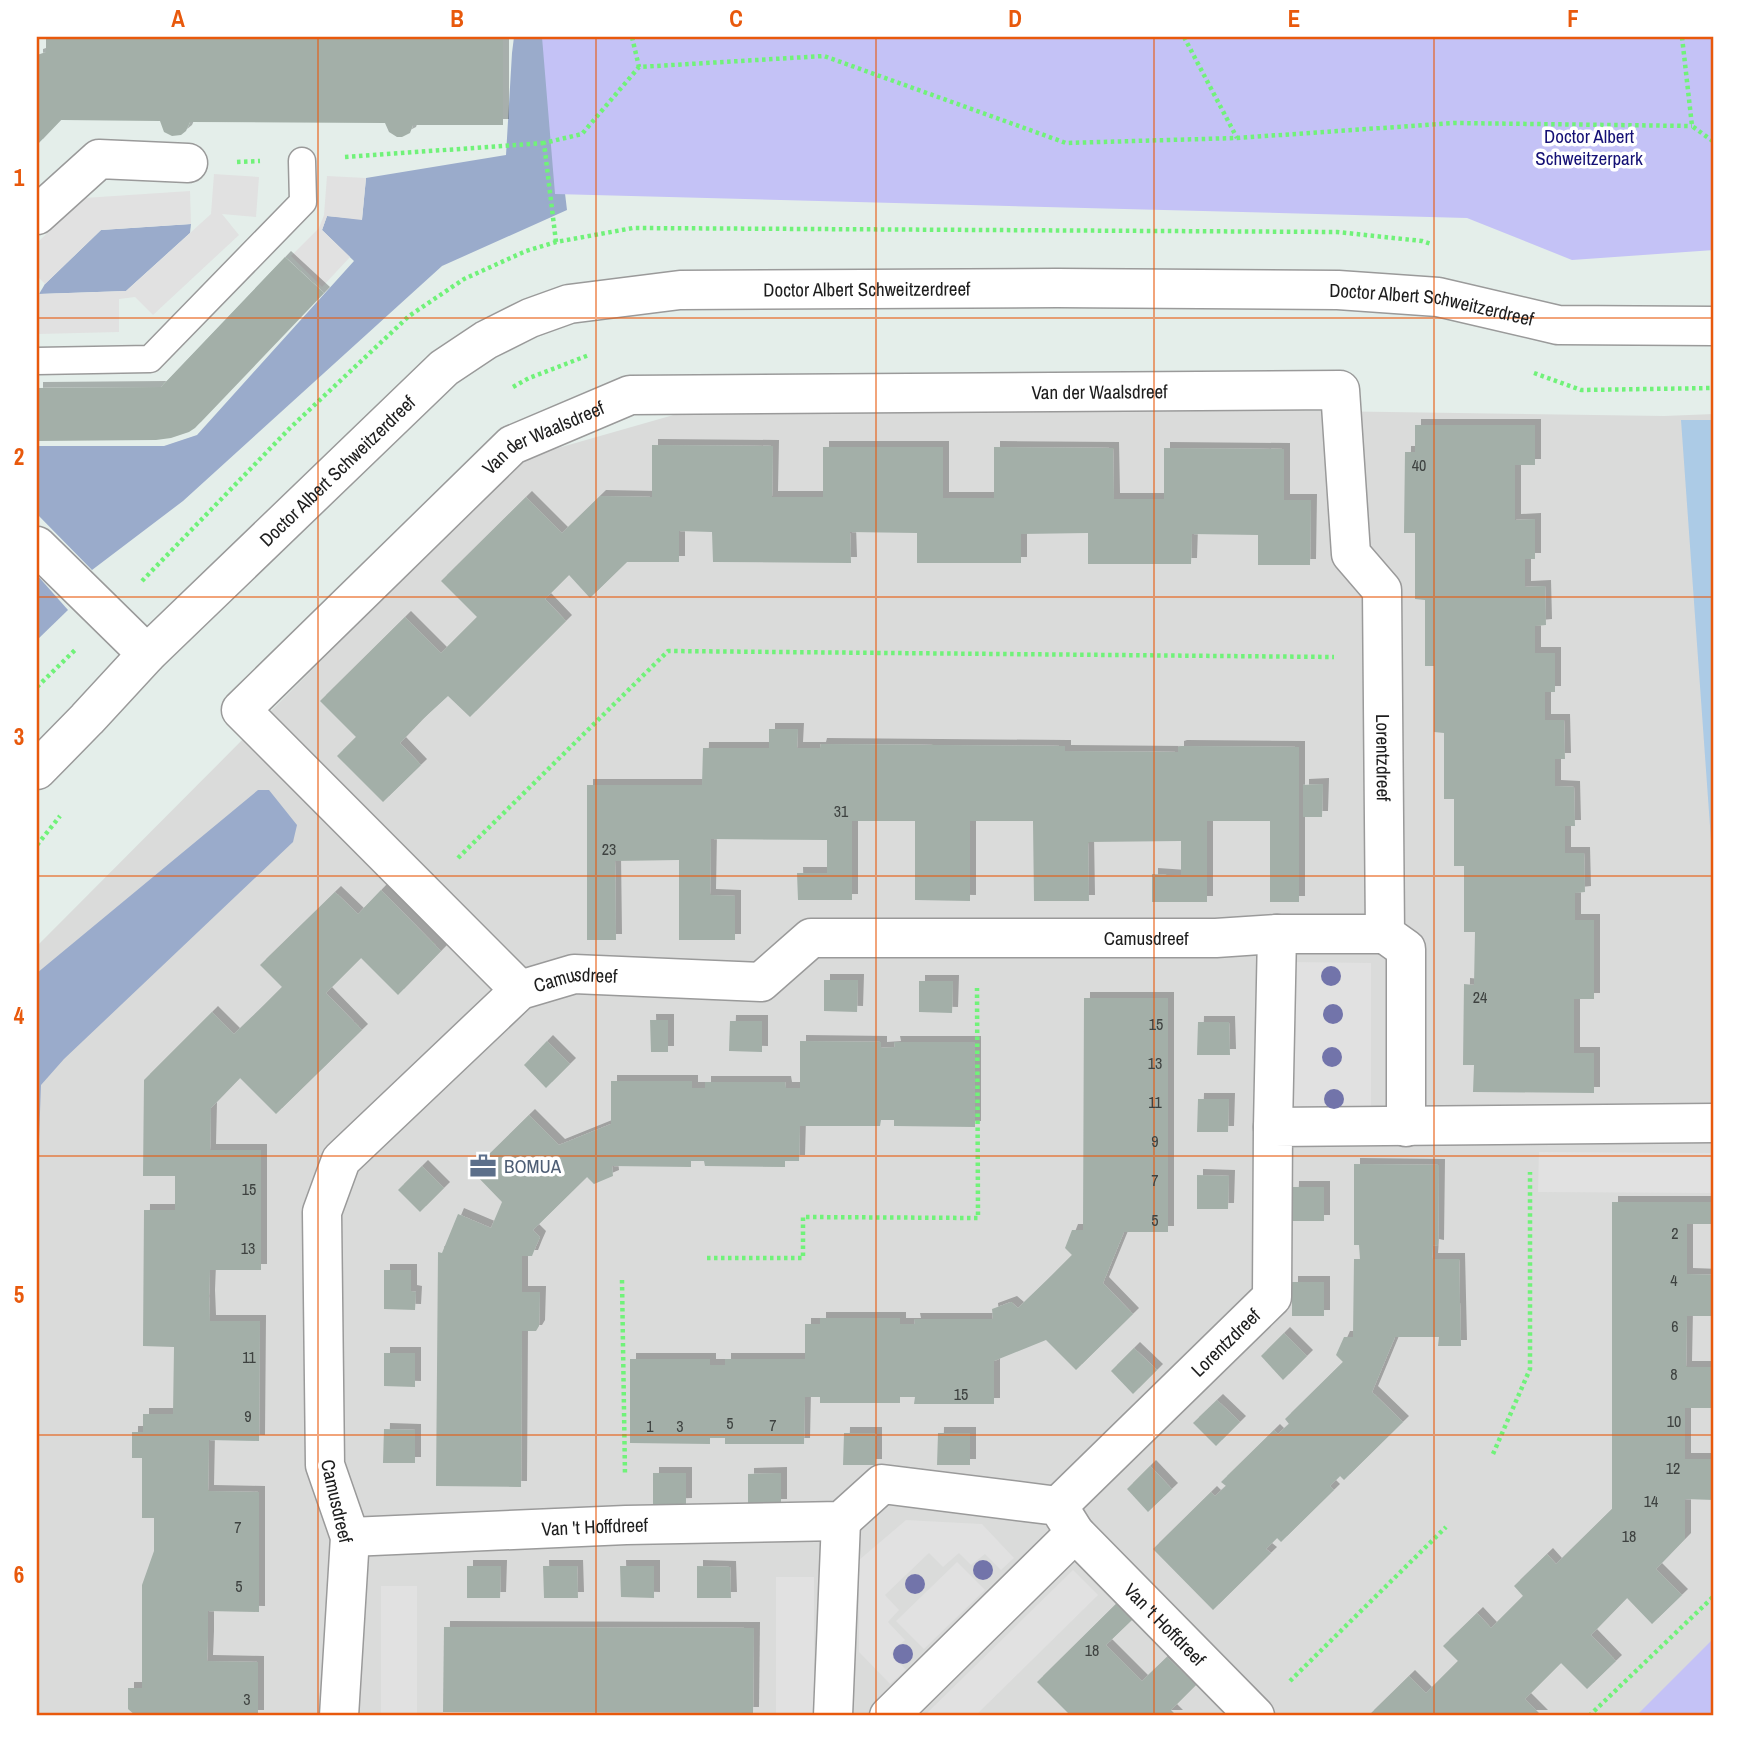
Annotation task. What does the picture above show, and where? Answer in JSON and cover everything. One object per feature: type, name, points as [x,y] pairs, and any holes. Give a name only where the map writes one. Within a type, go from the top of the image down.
[{"type":"street","points":[[37,215],[99,159],[188,163]]},
{"type":"street","name":"Doctor Albert Schweitzerdreef","points":[[37,770],[147,654],[444,368],[486,340],[530,318],[569,304],[680,290],[1338,290],[1438,297],[1558,325],[1714,326]]},
{"type":"street","name":"Lorentzdreef","points":[[1340,390],[1351,554],[1382,590],[1385,934]]},
{"type":"street","name":"Van der Waalsdreef","points":[[520,990],[240,710],[512,445],[630,395],[1340,390]]},
{"type":"street","points":[[37,546],[147,654]]},
{"type":"street","name":"Lorentzdreef","points":[[1067,1520],[1272,1297],[1277,934]]},
{"type":"street","name":"Camusdreef","points":[[339,1716],[350,1537],[325,1465],[322,1212],[341,1160],[520,990],[574,974],[761,982],[811,938],[1216,938],[1277,934],[1385,934]]},
{"type":"street","points":[[1385,934],[1406,949],[1406,1127]]},
{"type":"street","points":[[1273,1127],[1714,1123]]},
{"type":"street","points":[[833,1716],[841,1521],[883,1484],[1067,1520]]},
{"type":"street","points":[[889,1716],[1067,1520]]},
{"type":"street","name":"Van 't Hoffdreef","points":[[1067,1520],[1255,1716]]},
{"type":"street","name":"Van 't Hoffdreef","points":[[350,1537],[626,1525],[841,1521]]},
{"type":"lane","points":[[37,361],[150,359],[303,202],[302,160]]},
{"type":"path","points":[[632,37],[639,67]]},
{"type":"path","points":[[1184,37],[1237,138]]},
{"type":"path","points":[[1682,37],[1692,126]]},
{"type":"path","points":[[188,163],[302,160],[544,144],[582,134],[639,67],[824,56],[1066,143],[1237,138],[1454,123],[1692,126],[1714,142]]},
{"type":"path","points":[[544,144],[556,242]]},
{"type":"path","points":[[423,893],[668,651],[1383,657]]},
{"type":"path","points":[[707,1258],[803,1258],[803,1217],[978,1219],[976,938]]},
{"type":"path","points":[[1493,1454],[1530,1369],[1530,1126]]},
{"type":"path","points":[[622,1280],[626,1525]]},
{"type":"path","points":[[1255,1716],[1446,1527]]},
{"type":"path","points":[[1589,1716],[1714,1596]]},
{"type":"shaded area","points":[[514,37],[599,37],[560,152],[567,210],[442,266],[183,501],[92,570],[37,514],[37,446],[164,446],[197,435],[354,261],[322,230],[327,216],[362,219],[366,178],[506,155]]},
{"type":"shaded area","points":[[214,174],[259,177],[256,217],[222,214],[239,235],[153,315],[135,297],[119,299],[119,332],[38,334],[37,292],[126,291],[211,214]]},
{"type":"shaded area","points":[[327,176],[366,178],[362,220],[327,216],[322,230],[350,257],[322,287],[291,256],[319,228],[324,215]]},
{"type":"shaded area","points":[[190,191],[191,224],[101,230],[45,284],[37,276],[37,243],[84,198]]},
{"type":"shaded area","points":[[191,224],[190,233],[126,291],[39,294],[45,284],[101,230]]},
{"type":"shaded area","points":[[719,402],[1664,416],[1714,414],[1714,1716],[37,1716],[37,946],[523,458]]},
{"type":"shaded area","points":[[1681,420],[1714,420],[1714,882]]},
{"type":"shaded area","points":[[37,575],[68,610],[37,640]]},
{"type":"shaded area","points":[[258,790],[269,790],[297,825],[293,842],[64,1059],[41,1085],[37,1194],[37,973]]},
{"type":"shaded area","points":[[1291,962],[1371,963],[1371,1110],[1290,1108]]},
{"type":"shaded area","points":[[1539,1152],[1714,1153],[1714,1193],[1538,1192]]},
{"type":"shaded area","points":[[906,1520],[982,1524],[1014,1558],[1001,1570],[985,1554],[971,1565],[959,1553],[943,1567],[929,1553],[885,1595],[899,1610],[888,1622],[905,1640],[891,1653],[906,1670],[890,1684],[859,1652],[859,1560]]},
{"type":"shaded area","points":[[957,1562],[985,1590],[924,1649],[896,1621]]},
{"type":"shaded area","points":[[1073,1570],[1098,1595],[975,1716],[924,1716]]},
{"type":"shaded area","points":[[776,1577],[814,1577],[814,1716],[776,1716]]},
{"type":"shaded area","points":[[381,1586],[417,1586],[417,1716],[381,1716]]},
{"type":"green space","name":"Doctor Albert Schweitzerpark","points":[[542,37],[1714,37],[1714,250],[1572,260],[1467,218],[555,194]]},
{"type":"green space","points":[[1714,1638],[1714,1716],[1636,1716]]},
{"type":"building","points":[[46,37],[503,37],[503,125],[413,125],[410,133],[397,137],[389,132],[385,123],[190,122],[181,135],[172,136],[164,132],[160,121],[61,120],[37,145],[37,55],[46,52]]},
{"type":"building","points":[[285,257],[324,293],[195,428],[171,438],[156,440],[37,441],[37,388],[161,387]]},
{"type":"building","points":[[1415,425],[1535,425],[1535,465],[1515,465],[1515,520],[1535,519],[1535,559],[1525,559],[1525,587],[1545,586],[1546,625],[1535,626],[1535,653],[1555,653],[1555,692],[1545,692],[1545,720],[1564,720],[1565,759],[1555,759],[1555,786],[1574,787],[1575,826],[1565,826],[1565,853],[1584,853],[1585,892],[1575,893],[1575,920],[1594,920],[1594,999],[1574,999],[1574,1053],[1594,1053],[1594,1093],[1473,1092],[1474,1065],[1463,1065],[1464,984],[1474,985],[1475,932],[1464,932],[1464,866],[1454,866],[1454,799],[1444,799],[1444,733],[1434,732],[1434,666],[1425,666],[1425,600],[1415,599],[1415,533],[1404,533],[1405,452],[1415,452]]},
{"type":"building","points":[[652,445],[773,446],[772,497],[823,497],[823,447],[943,447],[943,498],[994,498],[994,447],[1113,448],[1114,499],[1164,499],[1164,448],[1284,449],[1284,500],[1311,500],[1310,565],[1258,565],[1258,535],[1192,534],[1191,564],[1088,564],[1088,533],[1021,534],[1021,563],[917,563],[917,533],[850,532],[851,563],[713,562],[712,532],[679,531],[679,562],[627,562],[590,598],[569,575],[545,599],[566,621],[470,717],[448,696],[423,719],[400,743],[421,765],[383,802],[337,756],[356,737],[320,701],[405,617],[441,653],[477,617],[441,581],[526,497],[562,533],[600,496],[652,497]]},
{"type":"building","points":[[769,729],[798,729],[797,748],[820,748],[821,744],[1065,746],[1065,751],[1178,752],[1178,747],[1181,746],[1299,747],[1299,902],[1270,902],[1270,821],[1207,821],[1207,902],[1152,902],[1152,874],[1181,876],[1181,841],[1088,842],[1089,901],[1034,901],[1033,821],[970,821],[970,901],[915,900],[915,821],[852,821],[852,900],[798,900],[797,873],[827,873],[827,840],[711,839],[710,895],[735,896],[735,940],[679,940],[679,860],[615,861],[616,940],[587,940],[587,785],[702,785],[703,748],[769,748]]},
{"type":"building","points":[[1323,784],[1322,817],[1303,817],[1303,785]]},
{"type":"building","points":[[381,890],[441,951],[398,995],[361,958],[326,993],[362,1030],[276,1114],[240,1078],[211,1108],[210,1150],[261,1150],[261,1270],[210,1270],[209,1296],[210,1321],[260,1321],[259,1441],[209,1440],[208,1491],[259,1492],[259,1612],[208,1611],[207,1661],[258,1662],[258,1716],[136,1716],[128,1709],[128,1688],[142,1688],[142,1585],[154,1551],[154,1518],[142,1518],[142,1458],[132,1458],[132,1432],[143,1432],[143,1414],[173,1414],[174,1347],[143,1346],[144,1210],[175,1210],[175,1176],[143,1176],[144,1080],[212,1012],[234,1034],[258,1011],[282,987],[260,965],[335,892],[358,914]]},
{"type":"building","points":[[824,980],[858,980],[857,1012],[824,1011]]},
{"type":"building","points":[[919,981],[953,981],[952,1013],[919,1012]]},
{"type":"building","points":[[1084,998],[1168,998],[1168,1232],[1124,1232],[1103,1283],[1133,1314],[1076,1370],[1046,1340],[994,1361],[994,1404],[914,1404],[915,1397],[900,1397],[900,1403],[820,1403],[820,1397],[805,1397],[804,1444],[725,1444],[725,1438],[710,1438],[710,1444],[630,1443],[630,1359],[710,1359],[710,1365],[725,1365],[725,1359],[805,1359],[805,1324],[820,1324],[820,1318],[900,1318],[900,1324],[915,1324],[914,1319],[993,1319],[992,1309],[1011,1302],[1018,1308],[1045,1282],[1072,1255],[1065,1248],[1072,1230],[1083,1230]]},
{"type":"building","points":[[650,1020],[668,1020],[668,1052],[651,1052]]},
{"type":"building","points":[[730,1021],[762,1021],[762,1052],[729,1051]]},
{"type":"building","points":[[1198,1022],[1229,1022],[1230,1055],[1197,1055]]},
{"type":"building","points":[[547,1041],[570,1064],[546,1088],[524,1065]]},
{"type":"building","points":[[800,1041],[881,1042],[881,1048],[895,1047],[894,1042],[975,1042],[975,1127],[894,1126],[894,1120],[881,1120],[880,1126],[800,1126],[799,1161],[785,1161],[785,1167],[705,1166],[704,1161],[691,1161],[691,1167],[612,1166],[613,1176],[594,1184],[587,1177],[533,1230],[540,1237],[532,1256],[522,1256],[522,1292],[540,1292],[539,1326],[536,1331],[522,1331],[521,1487],[436,1486],[438,1252],[442,1253],[458,1214],[491,1228],[502,1202],[472,1171],[529,1115],[559,1145],[611,1124],[611,1081],[692,1081],[692,1088],[705,1088],[705,1082],[785,1082],[786,1088],[800,1088]]},
{"type":"building","points":[[1198,1099],[1229,1099],[1228,1132],[1197,1132]]},
{"type":"building","points":[[1354,1164],[1439,1165],[1438,1246],[1433,1245],[1432,1259],[1459,1259],[1461,1346],[1438,1346],[1439,1337],[1395,1337],[1372,1392],[1403,1422],[1344,1480],[1340,1476],[1330,1486],[1334,1490],[1281,1542],[1277,1538],[1266,1549],[1271,1553],[1213,1610],[1153,1549],[1211,1492],[1215,1496],[1226,1486],[1221,1482],[1274,1430],[1278,1434],[1289,1424],[1285,1419],[1343,1362],[1336,1355],[1344,1337],[1353,1337],[1354,1259],[1360,1259],[1359,1245],[1354,1245]]},
{"type":"building","points":[[422,1166],[444,1188],[420,1212],[398,1190]]},
{"type":"building","points":[[1197,1175],[1229,1176],[1228,1209],[1197,1209]]},
{"type":"building","points":[[1293,1187],[1324,1187],[1324,1221],[1292,1221]]},
{"type":"building","points":[[1612,1202],[1714,1202],[1714,1224],[1687,1224],[1687,1274],[1714,1275],[1714,1316],[1687,1316],[1686,1367],[1714,1367],[1714,1408],[1685,1408],[1685,1459],[1714,1459],[1714,1500],[1685,1499],[1685,1539],[1656,1569],[1682,1595],[1652,1624],[1627,1598],[1591,1635],[1616,1661],[1587,1689],[1561,1663],[1525,1699],[1542,1716],[1368,1716],[1409,1676],[1426,1693],[1458,1661],[1443,1646],[1477,1613],[1491,1628],[1523,1596],[1514,1586],[1547,1554],[1556,1564],[1612,1509]]},
{"type":"building","points":[[384,1270],[411,1270],[411,1291],[416,1292],[415,1310],[384,1309]]},
{"type":"building","points":[[1292,1282],[1324,1282],[1324,1316],[1292,1316]]},
{"type":"building","points":[[1284,1333],[1307,1356],[1283,1380],[1261,1356]]},
{"type":"building","points":[[1134,1348],[1157,1370],[1133,1394],[1111,1371]]},
{"type":"building","points":[[384,1353],[415,1353],[415,1387],[384,1386]]},
{"type":"building","points":[[1217,1400],[1240,1422],[1216,1446],[1193,1423]]},
{"type":"building","points":[[384,1429],[415,1430],[415,1463],[383,1463]]},
{"type":"building","points":[[844,1433],[876,1433],[876,1465],[843,1465]]},
{"type":"building","points":[[938,1433],[970,1433],[970,1465],[937,1465]]},
{"type":"building","points":[[1150,1466],[1172,1489],[1148,1512],[1127,1489]]},
{"type":"building","points":[[653,1473],[686,1473],[686,1504],[653,1505]]},
{"type":"building","points":[[781,1473],[781,1505],[748,1505],[748,1474]]},
{"type":"building","points":[[467,1566],[501,1566],[500,1598],[467,1598]]},
{"type":"building","points":[[543,1566],[577,1566],[578,1598],[544,1598]]},
{"type":"building","points":[[620,1566],[654,1566],[654,1598],[621,1597]]},
{"type":"building","points":[[697,1566],[730,1567],[731,1598],[697,1598]]},
{"type":"building","points":[[1116,1604],[1132,1620],[1106,1645],[1142,1681],[1167,1657],[1196,1685],[1171,1710],[1177,1716],[1071,1716],[1037,1682]]},
{"type":"building","points":[[444,1627],[754,1628],[753,1713],[443,1712]]},
{"type":"place","name":"BOMUA","points":[[483,1166]]}]
